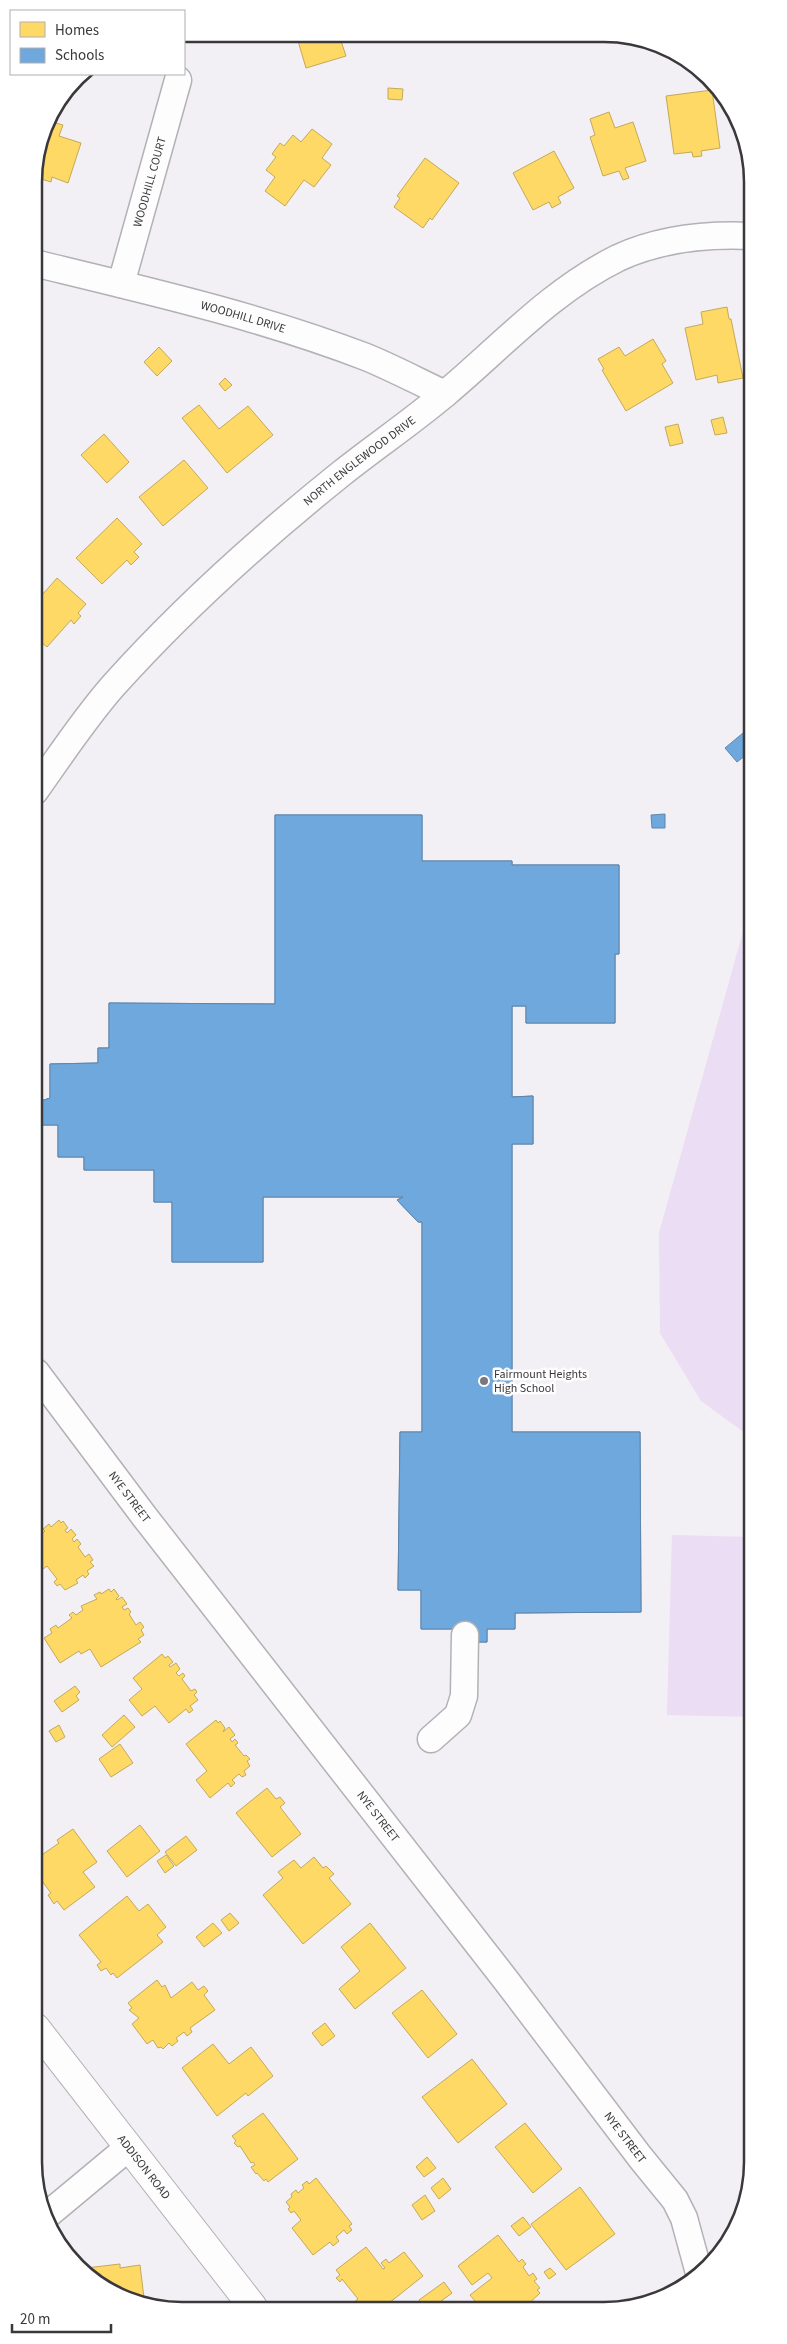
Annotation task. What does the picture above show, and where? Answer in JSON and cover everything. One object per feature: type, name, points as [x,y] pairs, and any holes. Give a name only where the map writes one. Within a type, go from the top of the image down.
[{"type":"street","name":"WOODHILL COURT","points":[[121,284],[178,80]]},
{"type":"street","name":"NORTH ENGLEWOOD DRIVE","points":[[43,781],[113,687],[227,572],[341,474],[445,394],[545,304],[583,278],[618,258],[648,246],[673,241],[731,235],[744,236]]},
{"type":"street","name":"WOODHILL DRIVE","points":[[43,265],[241,316],[367,358],[445,394]]},
{"type":"street","name":"NYE STREET","points":[[42,1381],[144,1516],[675,2200],[684,2218],[697,2267]]},
{"type":"street","points":[[432,1739],[458,1714],[464,1696],[466,1680],[465,1635]]},
{"type":"street","name":"ADDISON ROAD","points":[[42,2036],[249,2302]]},
{"type":"street","points":[[52,2211],[129,2147]]},
{"type":"shaded area","points":[[744,928],[744,1432],[701,1401],[660,1333],[659,1233]]},
{"type":"shaded area","points":[[672,1535],[744,1537],[744,1717],[667,1715]]},
{"type":"building: Homes","points":[[298,42],[341,42],[346,56],[306,68]]},
{"type":"building: Homes","points":[[388,88],[403,89],[402,100],[388,99]]},
{"type":"building: Homes","points":[[709,90],[713,94],[720,148],[701,151],[702,156],[693,157],[692,152],[674,154],[666,96]]},
{"type":"building: Homes","points":[[609,112],[615,128],[633,122],[646,161],[625,168],[629,178],[623,180],[619,171],[603,176],[590,137],[595,135],[590,119]]},
{"type":"building: Homes","points":[[56,123],[63,125],[59,136],[81,143],[68,183],[52,177],[51,182],[43,180],[43,174],[47,147]]},
{"type":"building: Homes","points":[[312,129],[332,144],[322,158],[331,165],[314,187],[304,180],[285,206],[265,191],[275,177],[266,170],[276,157],[272,154],[280,143],[284,146],[293,135],[301,142]]},
{"type":"building: Homes","points":[[554,151],[574,188],[558,197],[561,203],[552,208],[549,202],[533,210],[513,173]]},
{"type":"building: Homes","points":[[425,158],[459,183],[432,220],[430,218],[423,228],[394,207],[400,198],[397,196]]},
{"type":"building: Homes","points":[[727,307],[743,378],[718,383],[717,375],[696,380],[685,328],[703,324],[701,312]]},
{"type":"building: Homes","points":[[653,339],[666,361],[662,364],[673,383],[626,411],[602,370],[604,369],[598,359],[619,347],[625,356]]},
{"type":"building: Homes","points":[[159,347],[172,361],[157,376],[144,362]]},
{"type":"building: Homes","points":[[225,378],[232,385],[225,391],[219,384]]},
{"type":"building: Homes","points":[[199,405],[219,429],[248,406],[273,435],[227,473],[182,418]]},
{"type":"building: Homes","points":[[723,417],[727,433],[715,435],[711,420]]},
{"type":"building: Homes","points":[[678,424],[683,443],[670,446],[665,427]]},
{"type":"building: Homes","points":[[104,434],[129,462],[107,483],[81,455]]},
{"type":"building: Homes","points":[[184,460],[208,488],[163,526],[139,497]]},
{"type":"building: Homes","points":[[117,518],[142,544],[134,552],[139,557],[131,565],[127,560],[102,584],[76,558]]},
{"type":"building: Homes","points":[[57,578],[86,604],[78,613],[81,616],[74,624],[71,620],[47,647],[43,643],[43,594]]},
{"type":"building: Homes","points":[[59,1520],[61,1523],[63,1521],[68,1528],[65,1530],[67,1533],[71,1529],[76,1535],[72,1539],[74,1542],[77,1539],[81,1544],[78,1547],[85,1557],[89,1554],[93,1560],[90,1562],[94,1566],[87,1571],[89,1574],[85,1578],[83,1575],[76,1580],[78,1583],[65,1590],[60,1584],[57,1586],[54,1582],[57,1579],[47,1566],[42,1569],[42,1533],[45,1531],[43,1529],[49,1524],[51,1527]]},
{"type":"building: Homes","points":[[109,1589],[111,1592],[114,1589],[119,1596],[117,1600],[122,1597],[127,1604],[122,1607],[124,1610],[128,1608],[131,1612],[129,1614],[136,1625],[140,1622],[144,1627],[141,1630],[144,1635],[138,1639],[141,1642],[101,1667],[90,1649],[81,1654],[79,1651],[60,1663],[44,1638],[52,1633],[50,1629],[56,1625],[58,1628],[72,1618],[69,1615],[73,1612],[76,1615],[83,1610],[81,1606],[97,1599],[94,1595],[100,1592],[101,1594]]},
{"type":"building: Homes","points":[[162,1654],[165,1658],[168,1656],[173,1662],[169,1665],[170,1667],[176,1663],[180,1669],[176,1673],[179,1676],[183,1673],[185,1676],[182,1679],[191,1691],[195,1689],[197,1692],[194,1695],[198,1700],[190,1706],[193,1710],[189,1713],[186,1709],[169,1723],[155,1706],[142,1716],[129,1700],[142,1689],[133,1678]]},
{"type":"building: Homes","points":[[75,1686],[80,1692],[76,1696],[79,1700],[62,1712],[54,1701]]},
{"type":"building: Homes","points":[[124,1715],[135,1727],[112,1747],[102,1735]]},
{"type":"building: Homes","points":[[216,1720],[218,1723],[220,1721],[225,1728],[223,1732],[229,1727],[235,1735],[230,1739],[232,1742],[235,1739],[238,1743],[235,1745],[244,1756],[246,1755],[250,1759],[247,1761],[250,1766],[244,1771],[246,1775],[242,1777],[239,1774],[232,1780],[235,1783],[231,1787],[228,1783],[210,1798],[196,1780],[207,1771],[186,1744]]},
{"type":"building: Homes","points":[[59,1725],[65,1737],[56,1742],[49,1731]]},
{"type":"building: Homes","points":[[120,1744],[133,1763],[111,1777],[99,1759]]},
{"type":"building: Homes","points":[[267,1788],[276,1799],[280,1797],[285,1803],[280,1807],[301,1834],[272,1857],[236,1813]]},
{"type":"building: Homes","points":[[140,1825],[160,1851],[127,1877],[107,1851]]},
{"type":"building: Homes","points":[[73,1829],[97,1862],[83,1872],[95,1887],[64,1910],[57,1901],[54,1904],[48,1895],[51,1893],[42,1881],[42,1855],[59,1843],[57,1840]]},
{"type":"building: Homes","points":[[186,1836],[197,1850],[176,1866],[165,1852]]},
{"type":"building: Homes","points":[[166,1855],[174,1866],[165,1873],[157,1861]]},
{"type":"building: Homes","points":[[314,1857],[323,1868],[326,1866],[334,1874],[329,1878],[351,1904],[303,1944],[263,1895],[283,1878],[278,1872],[294,1860],[301,1868]]},
{"type":"building: Homes","points":[[127,1896],[139,1911],[148,1904],[166,1927],[157,1935],[163,1942],[117,1978],[113,1973],[111,1975],[106,1968],[101,1971],[97,1965],[101,1962],[79,1935]]},
{"type":"building: Homes","points":[[230,1913],[239,1923],[229,1931],[221,1920]]},
{"type":"building: Homes","points":[[213,1923],[222,1933],[204,1947],[196,1937]]},
{"type":"building: Homes","points":[[370,1923],[406,1968],[355,2009],[339,1989],[360,1971],[341,1947]]},
{"type":"building: Homes","points":[[157,1980],[162,1987],[165,1985],[171,1998],[192,1982],[198,1990],[204,1986],[208,1991],[204,1995],[215,2010],[190,2028],[192,2032],[187,2036],[184,2032],[176,2038],[178,2041],[172,2046],[169,2043],[163,2049],[161,2047],[158,2048],[153,2040],[147,2044],[132,2024],[139,2018],[129,2010],[132,2008],[128,2003]]},
{"type":"building: Homes","points":[[422,1990],[457,2034],[428,2058],[392,2013]]},
{"type":"building: Homes","points":[[325,2023],[335,2036],[322,2046],[312,2033]]},
{"type":"building: Homes","points":[[213,2044],[229,2064],[251,2047],[273,2076],[248,2096],[246,2093],[217,2116],[182,2068]]},
{"type":"building: Homes","points":[[472,2059],[507,2104],[458,2143],[422,2097]]},
{"type":"building: Homes","points":[[263,2113],[298,2159],[268,2182],[256,2174],[251,2167],[255,2165],[253,2162],[251,2163],[240,2146],[238,2147],[234,2143],[236,2141],[232,2136]]},
{"type":"building: Homes","points":[[525,2123],[562,2169],[533,2193],[495,2147]]},
{"type":"building: Homes","points":[[427,2157],[436,2168],[424,2177],[416,2167]]},
{"type":"building: Homes","points":[[316,2178],[352,2224],[349,2226],[352,2230],[347,2234],[344,2230],[336,2237],[339,2241],[333,2246],[330,2242],[313,2255],[292,2228],[301,2220],[294,2211],[291,2213],[288,2209],[290,2207],[286,2202],[296,2190],[298,2193],[304,2188],[302,2185],[307,2181],[309,2184]]},
{"type":"building: Homes","points":[[443,2178],[451,2189],[439,2199],[431,2188]]},
{"type":"building: Homes","points":[[580,2187],[615,2234],[566,2270],[531,2224]]},
{"type":"building: Homes","points":[[425,2195],[435,2211],[422,2220],[412,2205]]},
{"type":"building: Homes","points":[[523,2217],[531,2227],[519,2236],[511,2226]]},
{"type":"building: Homes","points":[[498,2235],[519,2262],[522,2259],[526,2264],[523,2267],[529,2276],[533,2273],[537,2279],[534,2281],[540,2288],[537,2290],[540,2293],[530,2302],[474,2302],[475,2301],[470,2295],[492,2278],[488,2273],[472,2285],[458,2266]]},
{"type":"building: Homes","points":[[366,2247],[383,2269],[385,2268],[381,2263],[386,2259],[389,2263],[404,2252],[423,2276],[390,2302],[354,2302],[358,2299],[342,2279],[340,2282],[336,2278],[340,2275],[336,2270]]},
{"type":"building: Homes","points":[[120,2264],[120,2268],[140,2265],[144,2296],[113,2283],[92,2267]]},
{"type":"building: Homes","points":[[550,2268],[556,2274],[549,2279],[544,2272]]},
{"type":"building: Homes","points":[[444,2282],[452,2293],[440,2302],[421,2302],[419,2300]]},
{"type":"building: Schools","points":[[743,733],[744,734],[744,756],[737,762],[725,748]]},
{"type":"building: Schools","points":[[665,814],[665,828],[652,828],[651,815]]},
{"type":"building: Schools","points":[[275,815],[422,815],[422,861],[512,861],[512,865],[619,865],[619,954],[615,954],[615,1023],[526,1023],[526,1006],[512,1006],[512,1097],[533,1096],[533,1144],[512,1144],[512,1432],[640,1432],[641,1612],[515,1613],[515,1629],[487,1629],[487,1642],[458,1642],[458,1629],[421,1629],[421,1590],[398,1590],[400,1432],[422,1432],[422,1222],[418,1222],[397,1200],[403,1197],[263,1197],[263,1262],[172,1262],[172,1202],[154,1202],[154,1170],[84,1170],[84,1157],[58,1157],[58,1125],[43,1125],[43,1100],[50,1098],[50,1064],[98,1063],[98,1048],[109,1048],[109,1003],[275,1004]],"holes":[[[305,1019],[422,1019],[422,1125],[377,1125],[377,1106],[308,1106],[308,1125],[262,1125],[262,1051],[280,1051],[280,1060],[306,1060]]]},
{"type":"building: Schools","points":[[275,815],[422,815],[422,861],[512,861],[512,865],[619,865],[619,954],[615,954],[615,1023],[526,1023],[526,1006],[512,1006],[512,1097],[533,1096],[533,1144],[512,1144],[512,1432],[640,1432],[641,1612],[515,1613],[515,1629],[487,1629],[487,1642],[458,1642],[458,1629],[421,1629],[421,1590],[398,1590],[400,1432],[422,1432],[422,1222],[418,1222],[397,1200],[403,1197],[263,1197],[263,1262],[172,1262],[172,1202],[154,1202],[154,1170],[84,1170],[84,1157],[58,1157],[58,1125],[43,1125],[43,1100],[50,1098],[50,1064],[98,1063],[98,1048],[109,1048],[109,1003],[275,1004]]},
{"type":"place","name":"Fairmount Heights High School","points":[[484,1381]]}]
